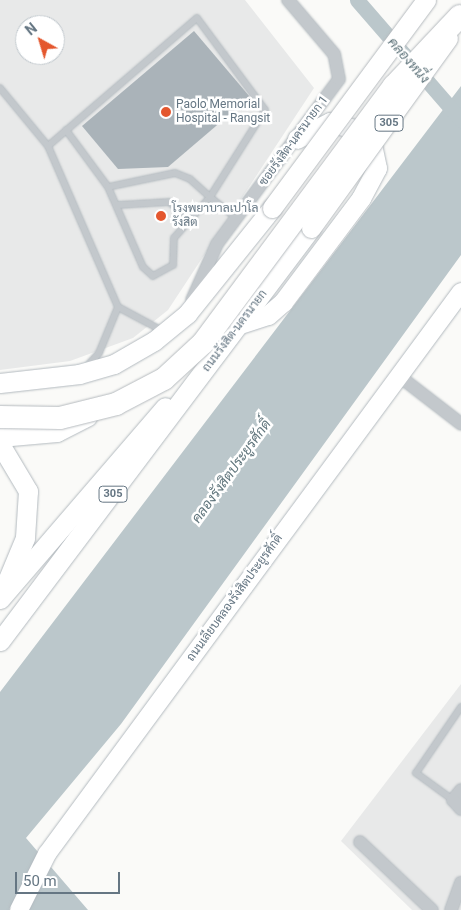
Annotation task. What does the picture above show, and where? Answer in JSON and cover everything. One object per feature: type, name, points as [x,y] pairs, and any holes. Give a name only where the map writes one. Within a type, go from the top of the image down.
[{"type":"highway","points":[[0,436],[57,430],[164,379],[203,342],[374,112],[461,16]]},
{"type":"highway","points":[[0,416],[60,418],[108,406]]},
{"type":"main road","points":[[0,383],[79,374],[114,364],[167,330],[187,314],[230,263],[272,208],[426,0]]},
{"type":"main road","name":"ถนนรังสิต-นครนายก","points":[[0,641],[311,228],[426,72],[461,16]]},
{"type":"main road","points":[[240,324],[268,315],[283,302],[361,198],[377,168],[372,145],[354,129],[330,122],[297,139]]},
{"type":"main road","points":[[0,598],[118,458],[223,346]]},
{"type":"main road","points":[[0,444],[28,491],[24,538],[0,598]]},
{"type":"street","name":"ซอยรังสิต-นครนายก 1","points":[[187,314],[206,266],[237,219],[339,79],[340,68],[288,0]]},
{"type":"street","name":"ถนนเลียบคลองรังสิตประยูรศักดิ์","points":[[19,910],[47,854],[461,292]]},
{"type":"street","points":[[399,376],[461,424]]},
{"type":"street","points":[[360,842],[432,910]]},
{"type":"street","points":[[451,910],[461,883]]},
{"type":"lane","points":[[48,146],[66,130],[197,18],[265,110],[210,197],[192,220],[174,238],[173,265],[153,276],[143,267],[118,205],[108,187],[66,130]]},
{"type":"lane","points":[[0,88],[48,146],[118,307],[157,330],[167,330]]},
{"type":"lane","points":[[108,187],[175,173],[210,197],[237,219]]},
{"type":"lane","points":[[118,205],[169,202],[192,220]]},
{"type":"lane","points":[[79,374],[100,352],[118,307]]},
{"type":"lane","points":[[458,800],[416,773],[461,707]]},
{"type":"shaded area","points":[[0,0],[245,0],[314,88],[168,310],[133,338],[70,361],[0,370]]},
{"type":"shaded area","points":[[461,684],[461,910],[412,910],[341,841]]},
{"type":"water","name":"คลองรังสิตประยูรศักดิ์","points":[[461,86],[461,255],[121,724],[26,838],[88,910],[0,910],[0,692]]},
{"type":"building","name":"Paolo Memorial Hospital - Rangsit","points":[[194,31],[250,97],[168,167],[118,169],[82,126]]},
{"type":"waterway","name":"คลองหนึ่ง","points":[[357,0],[461,120]]},
{"type":"place","name":"Paolo Memorial Hospital - Rangsit","points":[[166,112]]},
{"type":"place","name":"โรงพยาบาลเปาโล รังสิต","points":[[161,216]]}]
